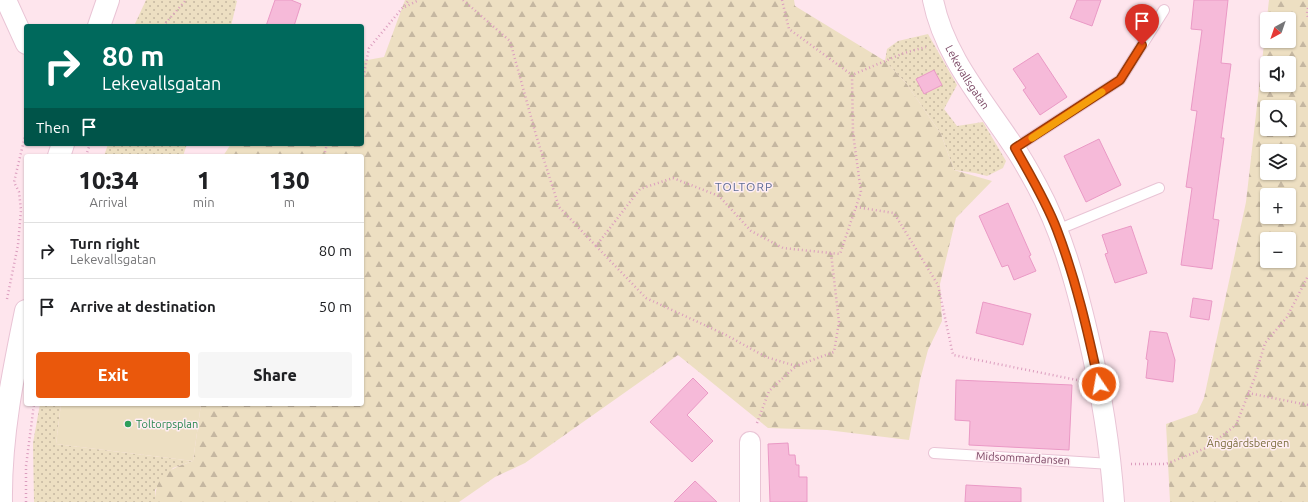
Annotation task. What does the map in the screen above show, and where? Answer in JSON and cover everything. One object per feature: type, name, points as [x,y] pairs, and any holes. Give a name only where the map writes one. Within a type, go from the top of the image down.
[{"type":"street","points":[[6,0],[24,40]]},
{"type":"street","points":[[100,24],[108,0]]},
{"type":"street","name":"Lekevallsgatan","points":[[933,0],[935,13],[946,42],[977,93],[1015,148],[1038,188],[1057,230],[1079,295],[1099,384],[1111,464],[1114,502]]},
{"type":"street","points":[[1,502],[2,451],[10,394],[16,308]]},
{"type":"street","points":[[750,442],[750,502]]},
{"type":"lane","points":[[1015,148],[1120,80],[1164,10]]},
{"type":"lane","points":[[1057,230],[1159,188]]},
{"type":"lane","name":"Midsommardansen","points":[[934,453],[1111,464]]},
{"type":"path","points":[[165,24],[186,0]]},
{"type":"path","points":[[364,72],[368,48],[409,0]]},
{"type":"path","points":[[403,7],[419,0]]},
{"type":"path","points":[[464,0],[510,41],[536,135],[559,207],[646,298],[766,357],[796,366]]},
{"type":"path","points":[[782,0],[789,29],[852,75]]},
{"type":"path","points":[[1308,8],[1308,18]]},
{"type":"path","points":[[852,75],[904,54],[946,42]]},
{"type":"path","points":[[596,246],[640,189],[672,178],[719,196],[751,231],[783,248],[840,254],[861,192],[853,133],[852,75]]},
{"type":"path","points":[[16,308],[18,245],[21,210],[19,192],[14,182],[24,140]]},
{"type":"path","points":[[856,207],[894,213],[938,285],[953,355],[1099,384]]},
{"type":"path","points":[[750,442],[769,391],[796,366],[834,352],[839,322],[831,253]]},
{"type":"path","points":[[1111,464],[1166,464],[1206,448],[1236,425],[1255,377],[1265,343],[1287,317],[1308,276]]},
{"type":"path","points":[[1248,393],[1308,405]]},
{"type":"path","points":[[26,502],[26,466],[34,406]]},
{"type":"green space","points":[[146,0],[237,1],[231,24],[135,24]]},
{"type":"green space","points":[[405,0],[794,0],[795,6],[885,61],[906,83],[941,134],[954,170],[992,181],[956,218],[940,284],[942,321],[928,350],[920,380],[909,440],[827,430],[768,428],[678,355],[525,463],[495,477],[459,502],[155,502],[158,485],[165,474],[177,467],[193,461],[201,406],[364,406],[364,154],[224,154],[230,146],[364,146],[364,61],[384,57]]},
{"type":"green space","name":"Änggårdsbergen","points":[[1269,0],[1308,0],[1308,502],[1170,502],[1166,424],[1197,413],[1204,398],[1246,202],[1260,79],[1260,92],[1296,92],[1296,56],[1263,56],[1264,48],[1296,48],[1296,12],[1268,12]]},
{"type":"green space","points":[[928,34],[957,85],[944,109],[957,126],[983,122],[1006,161],[1003,168],[987,176],[954,170],[941,134],[906,83],[885,61],[887,49],[898,41]]},
{"type":"green space","points":[[107,146],[186,146],[184,154],[105,154]]},
{"type":"green space","points":[[40,406],[61,406],[56,444],[193,461],[173,468],[155,490],[155,502],[34,502],[33,443]]},
{"type":"green space","name":"Toltorpsplan","points":[[61,406],[201,406],[193,461],[56,444]]},
{"type":"building","points":[[275,0],[291,0],[301,4],[295,24],[267,24]]},
{"type":"building","points":[[1077,0],[1101,0],[1092,26],[1070,18]]},
{"type":"building","points":[[1194,0],[1228,0],[1221,63],[1231,64],[1221,138],[1224,138],[1213,219],[1219,220],[1212,269],[1181,265],[1192,188],[1186,187],[1197,111],[1191,110],[1202,30],[1191,29]]},
{"type":"building","points":[[1038,53],[1067,97],[1040,115],[1023,90],[1026,88],[1013,69]]},
{"type":"building","points":[[934,70],[942,85],[924,94],[916,79]]},
{"type":"building","points":[[1099,139],[1121,185],[1086,202],[1064,156]]},
{"type":"building","points":[[1008,203],[1031,255],[1029,256],[1036,271],[1014,280],[1008,265],[1002,267],[979,216]]},
{"type":"building","points":[[1131,226],[1147,273],[1115,283],[1105,254],[1108,253],[1102,235]]},
{"type":"building","points":[[1193,298],[1212,301],[1209,320],[1190,317]]},
{"type":"building","points":[[983,302],[1031,314],[1023,345],[976,333]]},
{"type":"building","points":[[1150,331],[1167,333],[1175,360],[1173,382],[1146,378],[1148,360],[1146,359]]},
{"type":"building","points":[[693,378],[708,393],[687,415],[713,441],[692,462],[650,422]]},
{"type":"building","points":[[956,380],[1072,385],[1069,450],[969,445],[970,421],[955,420]]},
{"type":"building","points":[[788,443],[789,455],[795,455],[796,465],[799,465],[799,477],[807,477],[807,502],[770,502],[768,444]]},
{"type":"building","points":[[695,481],[717,502],[674,502]]},
{"type":"building","points":[[966,485],[1021,488],[1021,502],[965,502]]},
{"type":"slow traffic","points":[[1032,138],[1102,92]]},
{"type":"place","name":"Toltorpsplan","points":[[128,424]]},
{"type":"district","name":"TOLTORP","points":[[744,187]]},
{"type":"route","points":[[1099,384],[1079,295],[1057,230],[1038,188],[1015,148],[1120,80],[1142,45]]}]
